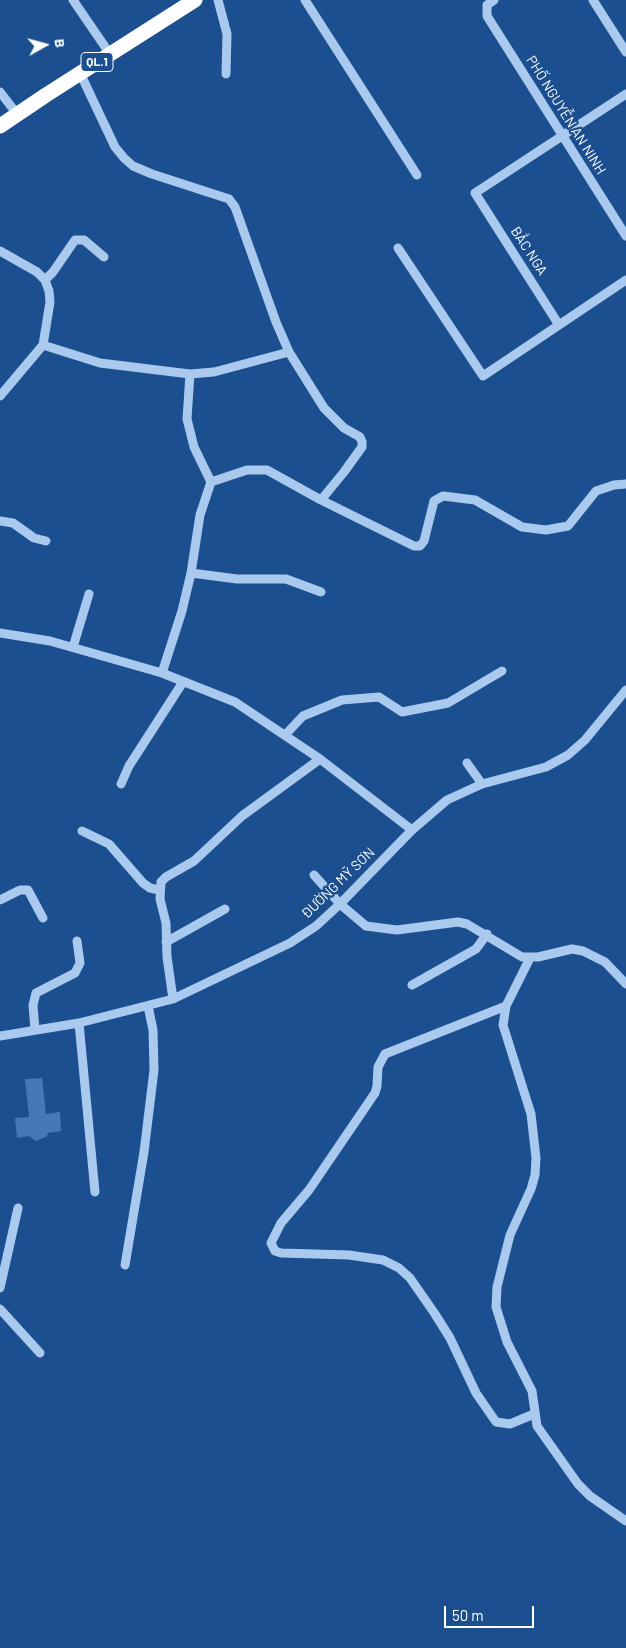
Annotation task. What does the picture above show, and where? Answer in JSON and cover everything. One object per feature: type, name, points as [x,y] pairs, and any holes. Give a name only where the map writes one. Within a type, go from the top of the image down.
[{"type":"highway","name":"QL.1","points":[[0,126],[190,2]]},
{"type":"street","points":[[73,0],[110,54]]},
{"type":"street","points":[[218,0],[227,34],[226,74]]},
{"type":"street","points":[[305,0],[417,174]]},
{"type":"street","name":"PHỐ NGUYỄN AN NINH","points":[[494,0],[486,8],[487,16],[626,236]]},
{"type":"street","points":[[593,0],[626,52]]},
{"type":"street","points":[[80,73],[115,147],[133,166],[229,199],[235,207],[276,322],[289,352],[324,408],[344,428],[360,437],[362,442],[362,447],[321,500]]},
{"type":"street","points":[[0,92],[17,114]]},
{"type":"street","points":[[563,134],[626,94]]},
{"type":"street","name":"BẮC NGA","points":[[559,325],[475,193],[563,134]]},
{"type":"street","points":[[45,280],[53,272],[75,240],[84,240],[104,257]]},
{"type":"street","points":[[398,248],[483,376],[626,280]]},
{"type":"street","points":[[0,251],[37,272],[45,280],[50,302],[43,345],[0,396]]},
{"type":"street","points":[[43,345],[100,363],[190,374],[214,372],[289,352]]},
{"type":"street","points":[[162,673],[172,646],[191,573],[200,515],[211,482],[197,454],[188,425],[190,374]]},
{"type":"street","points":[[211,482],[247,470],[267,470],[407,544],[420,546],[424,541],[434,501],[443,496],[475,500],[522,528],[546,530],[568,526],[596,491],[614,485],[626,484]]},
{"type":"street","points":[[0,521],[13,523],[34,538],[46,541]]},
{"type":"street","points":[[191,573],[237,579],[286,579],[321,592]]},
{"type":"street","points":[[73,647],[89,594]]},
{"type":"street","points":[[0,633],[35,638],[73,647],[162,673],[235,702],[320,760],[412,830]]},
{"type":"street","points":[[285,735],[303,716],[342,700],[379,697],[402,712],[448,703],[502,671]]},
{"type":"street","points":[[121,784],[129,766],[183,682]]},
{"type":"street","name":"ĐƯỜNG MỸ SƠN","points":[[0,1036],[79,1023],[173,998],[290,943],[316,926],[412,830],[447,800],[482,784],[546,767],[568,755],[590,734],[626,690]]},
{"type":"street","points":[[173,998],[159,890],[166,877],[194,861],[242,816],[320,760]]},
{"type":"street","points":[[467,763],[482,784]]},
{"type":"street","points":[[82,831],[109,844],[142,883],[150,888],[159,890]]},
{"type":"street","points":[[314,875],[358,921],[374,928],[397,930],[458,922],[475,926],[515,953],[530,958],[572,949],[582,951],[605,962],[626,984]]},
{"type":"street","points":[[0,900],[20,890],[28,890],[32,893],[44,918]]},
{"type":"street","points":[[166,942],[225,909]]},
{"type":"street","points":[[412,985],[476,949],[487,934]]},
{"type":"street","points":[[35,1030],[33,1005],[36,993],[75,973],[80,964],[77,941]]},
{"type":"street","points":[[530,958],[506,1006],[503,1026],[504,1035],[531,1114],[536,1158],[531,1190],[510,1235],[497,1287],[496,1307],[499,1322],[507,1342],[532,1391],[537,1426],[578,1484],[597,1501],[626,1521]]},
{"type":"street","points":[[125,1266],[144,1152],[154,1070],[153,1030],[148,1006]]},
{"type":"street","points":[[506,1006],[384,1054],[378,1067],[375,1093],[309,1190],[282,1223],[271,1243],[275,1251],[281,1253],[349,1256],[383,1260],[399,1268],[410,1278],[435,1314],[450,1338],[476,1393],[496,1422],[510,1424],[534,1414]]},
{"type":"street","points":[[79,1023],[95,1192]]},
{"type":"street","points":[[0,1288],[18,1208]]},
{"type":"street","points":[[0,1309],[40,1353]]},
{"type":"building","points":[[42,1078],[46,1114],[60,1112],[61,1131],[48,1133],[46,1137],[36,1141],[29,1136],[17,1138],[15,1118],[29,1117],[25,1079]]}]
